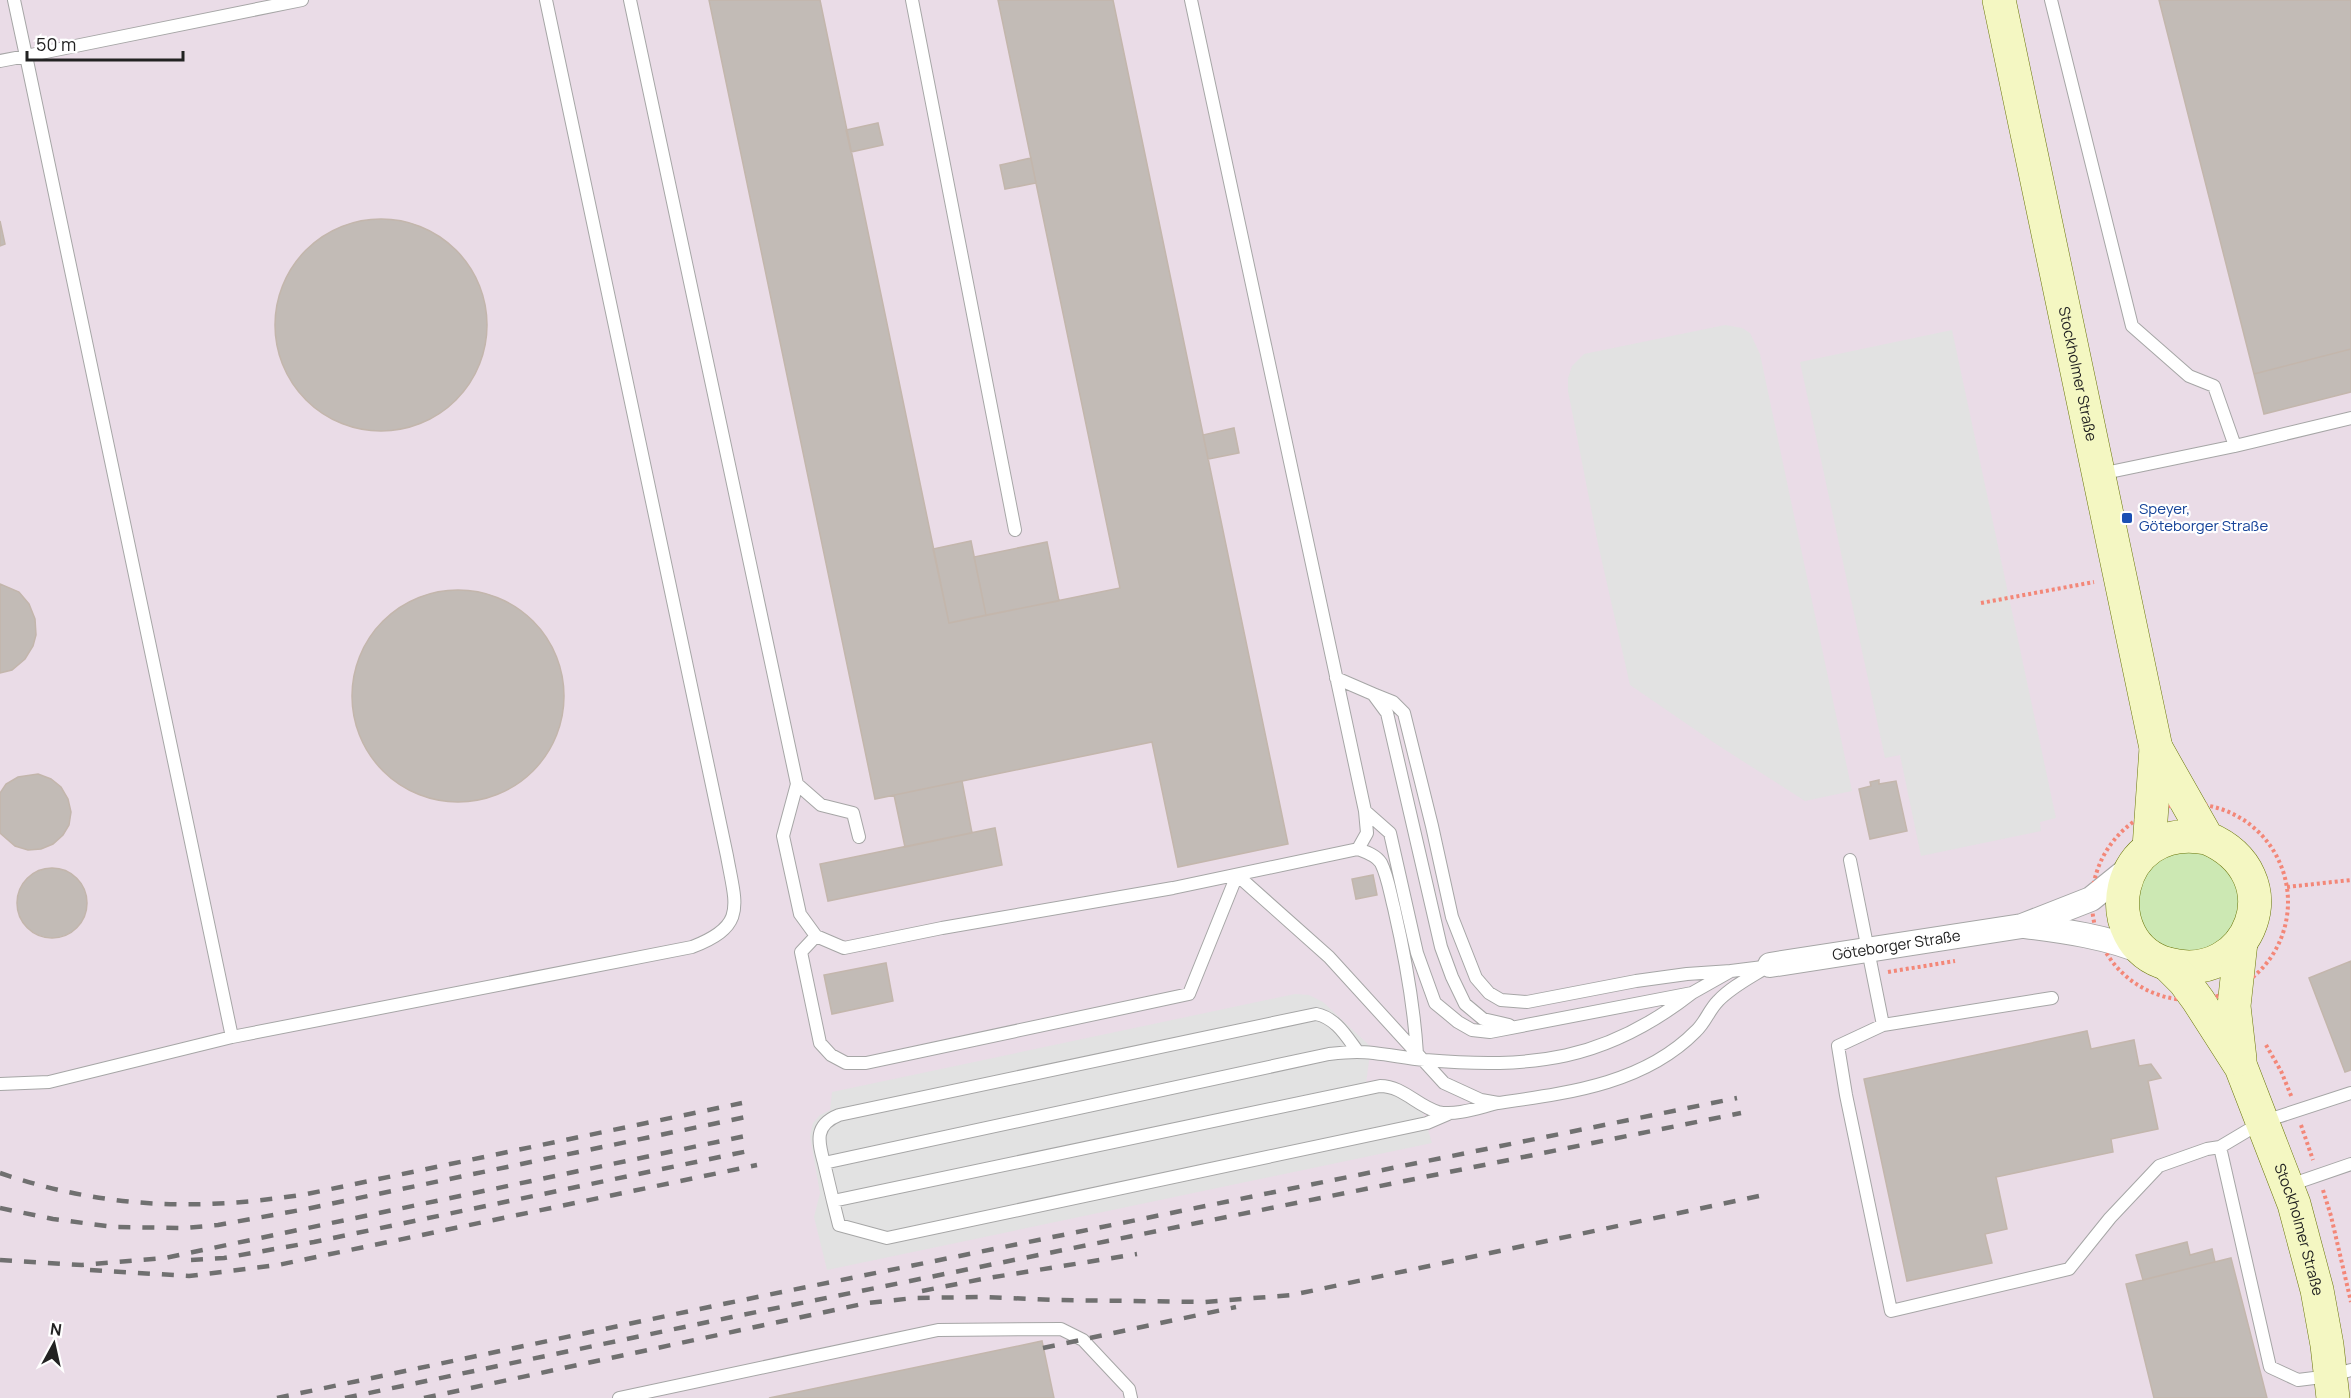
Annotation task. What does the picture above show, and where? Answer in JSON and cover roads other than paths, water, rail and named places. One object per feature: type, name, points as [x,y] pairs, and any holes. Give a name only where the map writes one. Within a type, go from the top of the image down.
[{"type":"street","name":"Stockholmer Straße","points":[[1999,0],[2156,748],[2152,811],[2141,857]]},
{"type":"street","name":"Stockholmer Straße","points":[[2156,748],[2207,838]]},
{"type":"street","name":"Stockholmer Straße","points":[[2158,959],[2187,968],[2207,965],[2226,956],[2241,942],[2249,928],[2254,913],[2255,897],[2252,881],[2245,866],[2235,853],[2222,844],[2191,835],[2175,836],[2158,842],[2141,857],[2125,881],[2122,897],[2123,914],[2128,929],[2137,943],[2184,981],[2241,1067],[2287,1186],[2303,1237],[2338,1381]]},
{"type":"street","name":"Göteborger Straße","points":[[1770,965],[2022,926],[2091,898],[2141,857]]},
{"type":"street","name":"Göteborger Straße","points":[[2022,926],[2065,931],[2099,949],[2124,944],[2158,959]]},
{"type":"street","name":"Stockholmer Straße","points":[[2241,942],[2250,981],[2235,1021],[2241,1067]]},
{"type":"lane","points":[[14,0],[232,1037]]},
{"type":"lane","points":[[0,62],[302,0]]},
{"type":"lane","points":[[0,1084],[49,1082],[232,1037],[692,947],[724,932],[730,922],[735,897],[727,856],[546,0]]},
{"type":"lane","points":[[630,0],[797,784],[783,836],[800,914],[816,936],[844,948],[1237,875],[1358,849],[1368,852],[1380,861],[1386,876],[1400,934],[1419,1057]]},
{"type":"lane","points":[[912,0],[1015,530]]},
{"type":"lane","points":[[1191,0],[1365,811],[1367,833],[1358,849]]},
{"type":"lane","points":[[2051,0],[2132,326],[2189,376],[2214,386],[2235,447]]},
{"type":"lane","points":[[2099,474],[2235,447],[2351,418]]},
{"type":"lane","points":[[1336,678],[1393,702],[1404,714],[1452,917],[1476,978],[1489,993],[1501,1000],[1527,1002],[1636,981],[1770,965]]},
{"type":"lane","points":[[1373,694],[1387,713],[1395,740],[1441,947],[1452,977],[1465,1004],[1483,1019],[1500,1024],[1522,1026]]},
{"type":"lane","points":[[797,784],[821,805],[853,813],[859,837]]},
{"type":"lane","points":[[1365,811],[1390,833],[1417,953],[1435,1003],[1445,1013],[1472,1030],[1490,1032],[1692,993]]},
{"type":"lane","points":[[1850,860],[1883,1025]]},
{"type":"lane","points":[[816,936],[801,952],[820,1043],[831,1055],[846,1063],[866,1064],[1189,994],[1237,875]]},
{"type":"lane","points":[[1237,875],[1329,957],[1444,1083],[1481,1100],[1498,1103]]},
{"type":"lane","points":[[1358,1052],[1334,1021],[1316,1014],[839,1115],[828,1119],[821,1129],[819,1147],[839,1225],[887,1238],[1427,1123],[1450,1113],[1605,1083],[1645,1068],[1697,1030],[1718,1001],[1731,990],[1770,965]]},
{"type":"lane","points":[[824,1163],[1318,1056],[1358,1052],[1488,1064],[1519,1063],[1572,1054],[1604,1046],[1669,1011],[1692,993],[1731,971]]},
{"type":"lane","points":[[2052,998],[1883,1025],[1838,1046],[1891,1311],[2069,1269],[2110,1218],[2159,1166],[2207,1149],[2220,1147],[2262,1122],[2351,1093]]},
{"type":"lane","points":[[834,1201],[1380,1086],[1392,1086],[1437,1112],[1450,1113]]},
{"type":"lane","points":[[2220,1147],[2270,1367],[2298,1380],[2338,1381]]},
{"type":"lane","points":[[2287,1186],[2351,1164]]},
{"type":"lane","points":[[619,1398],[938,1330],[1061,1329],[1083,1340],[1129,1389],[1131,1398]]},
{"type":"railway","points":[[277,1398],[728,1303],[1737,1098]]},
{"type":"railway","points":[[0,1173],[77,1194],[115,1200],[152,1203],[228,1203],[307,1194],[742,1103]]},
{"type":"railway","points":[[345,1398],[732,1317],[1741,1113]]},
{"type":"railway","points":[[0,1208],[53,1219],[114,1227],[186,1228],[218,1225],[306,1209],[746,1117]]},
{"type":"railway","points":[[0,1260],[82,1265],[165,1258],[750,1135]]},
{"type":"railway","points":[[191,1260],[224,1258],[314,1242],[753,1150]]},
{"type":"railway","points":[[90,1270],[189,1276],[278,1265],[757,1165]]},
{"type":"railway","points":[[424,1398],[867,1303],[914,1298],[984,1297],[1205,1302],[1292,1295],[1759,1196]]},
{"type":"railway","points":[[922,1291],[1137,1254]]},
{"type":"railway","points":[[1043,1348],[1236,1307]]},
{"type":"place","name":"Speyer, Göteborger Straße","points":[[2127,518]]}]
